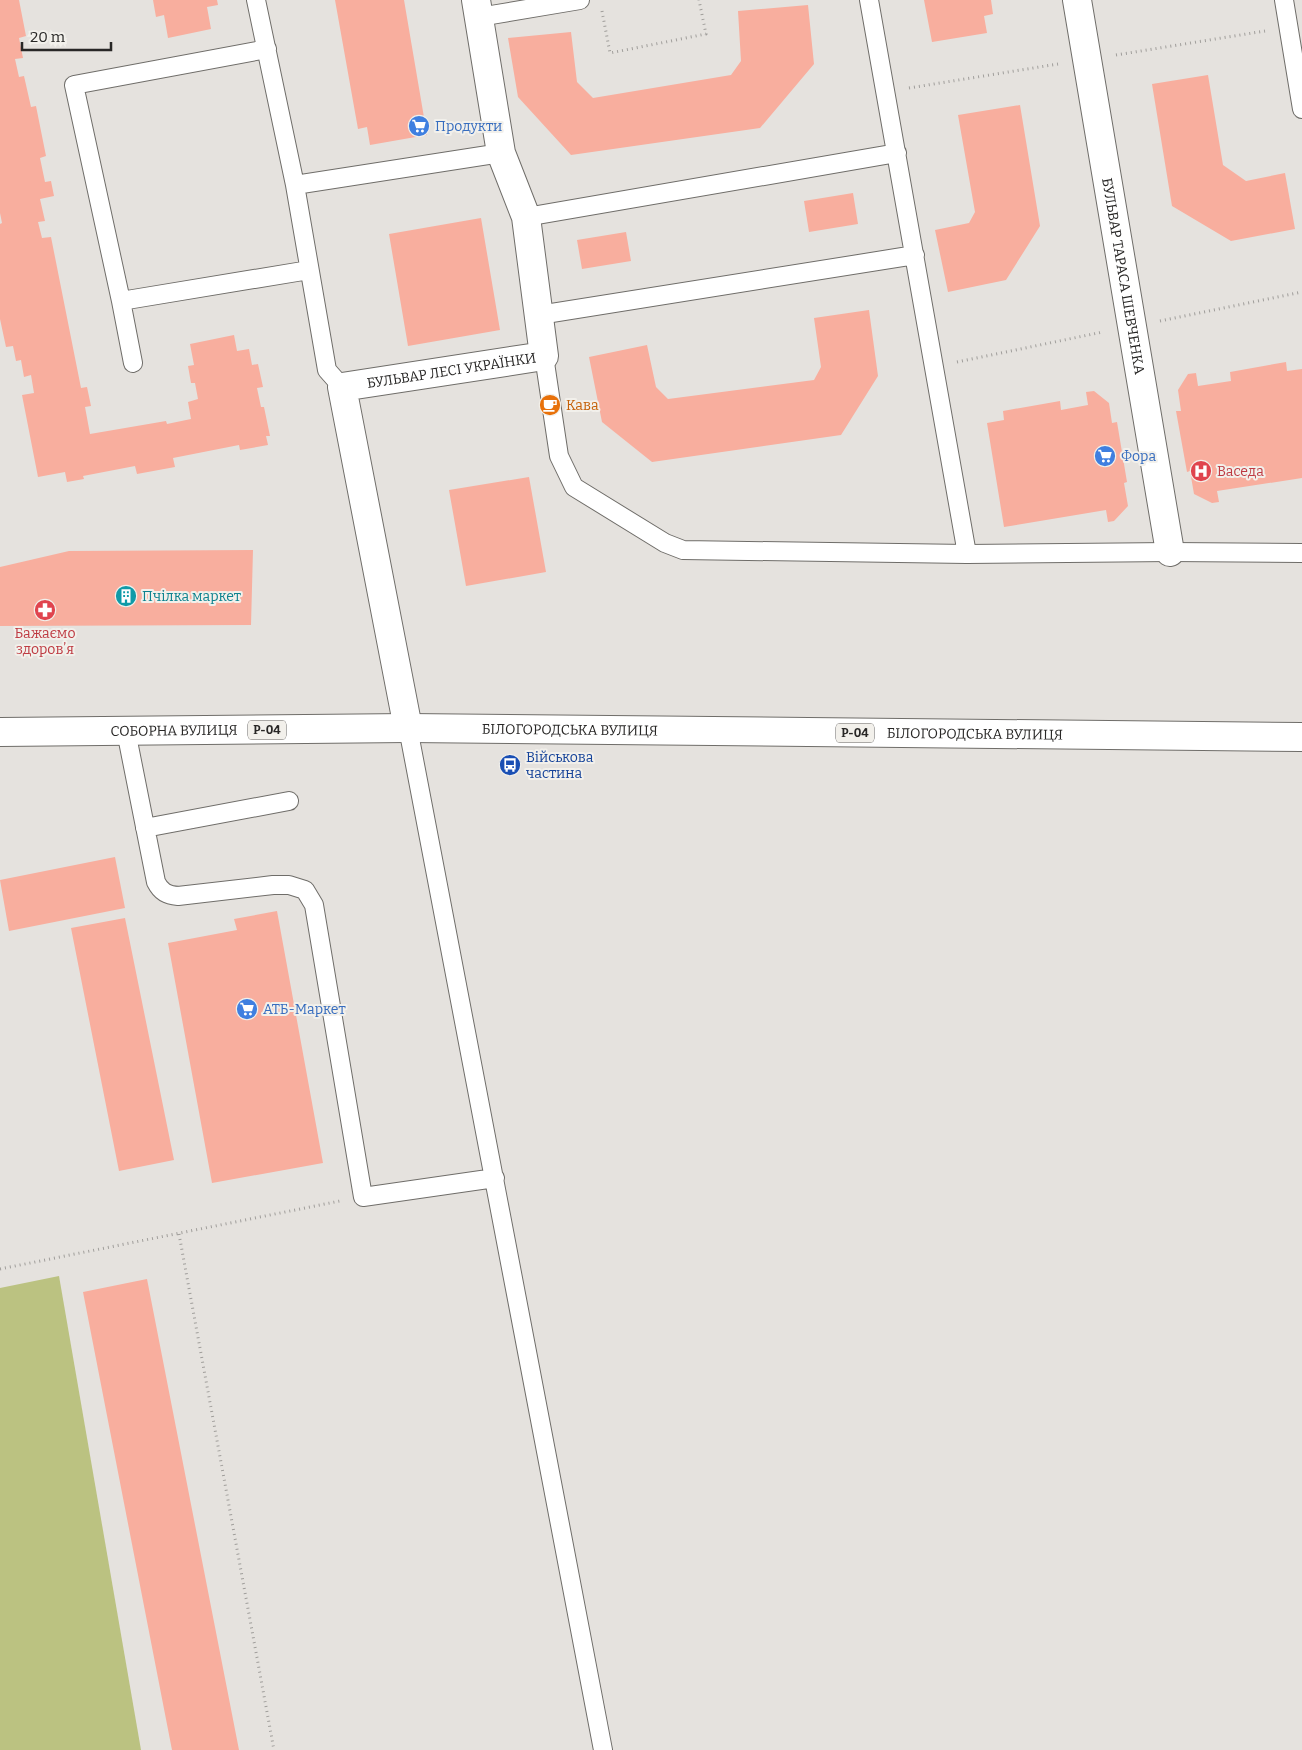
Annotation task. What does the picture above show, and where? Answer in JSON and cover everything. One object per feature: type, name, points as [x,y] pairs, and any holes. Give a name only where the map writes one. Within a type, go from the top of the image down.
[{"type":"street","name":"БУЛЬВАР ТАРАСА ШЕВЧЕНКА","points":[[1077,0],[1170,552]]},
{"type":"street","name":"БУЛЬВАР ЛЕСІ УКРАЇНКИ","points":[[342,387],[544,356],[526,217],[500,153],[478,8]]},
{"type":"street","points":[[342,387],[408,728]]},
{"type":"street","name":"СОБОРНА ВУЛИЦЯ","points":[[0,732],[408,728]]},
{"type":"street","name":"БІЛОГОРОДСЬКА ВУЛИЦЯ","points":[[408,728],[1302,737]]},
{"type":"lane","points":[[256,0],[294,185],[327,370],[342,387]]},
{"type":"lane","points":[[478,8],[580,0]]},
{"type":"lane","points":[[869,0],[967,554]]},
{"type":"lane","points":[[1284,0],[1299,70],[1302,110]]},
{"type":"lane","points":[[133,363],[74,85],[267,49]]},
{"type":"lane","points":[[294,185],[500,153]]},
{"type":"lane","points":[[526,217],[896,153]]},
{"type":"lane","points":[[539,315],[915,256]]},
{"type":"lane","points":[[121,301],[309,270]]},
{"type":"lane","points":[[544,356],[559,456],[574,487],[665,543],[683,550],[967,554],[1302,553]]},
{"type":"lane","points":[[408,728],[603,1750]]},
{"type":"lane","points":[[126,731],[156,882],[160,890],[169,895],[178,896],[273,885],[289,885],[305,890],[314,905],[363,1197],[495,1178]]},
{"type":"lane","points":[[145,828],[289,801]]},
{"type":"path","points":[[602,9],[610,53],[706,34],[699,0]]},
{"type":"path","points":[[0,1270],[363,1197]]},
{"type":"path","points":[[179,1234],[274,1750]]},
{"type":"green space","points":[[59,1276],[141,1750],[0,1750],[0,1288]]},
{"type":"building","points":[[0,0],[19,0],[26,36],[19,38],[23,58],[15,59],[19,77],[24,76],[31,107],[36,106],[46,156],[40,158],[45,182],[51,181],[54,196],[40,199],[45,221],[38,222],[42,238],[51,237],[81,388],[87,387],[91,406],[85,407],[90,434],[166,421],[167,424],[191,419],[188,402],[198,399],[195,383],[191,383],[188,366],[194,365],[190,344],[234,335],[237,351],[249,349],[252,365],[258,364],[263,387],[257,388],[261,407],[264,407],[270,436],[266,436],[268,445],[240,450],[239,445],[173,458],[175,467],[137,474],[135,466],[83,476],[84,479],[67,482],[65,472],[38,477],[22,395],[34,393],[31,375],[24,377],[21,360],[16,361],[13,346],[6,347],[0,319],[0,224],[2,223],[0,213]]},
{"type":"building","points":[[153,0],[217,0],[218,5],[207,7],[211,29],[168,38],[164,15],[156,17]]},
{"type":"building","points":[[335,0],[404,0],[427,135],[370,145],[367,127],[358,129]]},
{"type":"building","points":[[924,0],[991,0],[993,14],[984,16],[987,33],[932,42]]},
{"type":"building","points":[[808,5],[814,64],[760,128],[571,155],[518,97],[508,38],[571,32],[577,82],[593,98],[731,75],[741,61],[738,11]]},
{"type":"building","points":[[1208,75],[1223,165],[1246,181],[1285,173],[1295,229],[1231,241],[1172,206],[1152,84]]},
{"type":"building","points":[[1020,105],[1040,226],[1006,280],[948,292],[935,230],[969,223],[975,212],[958,115]]},
{"type":"building","points":[[853,193],[858,224],[809,232],[804,201]]},
{"type":"building","points":[[481,218],[500,330],[408,346],[389,234]]},
{"type":"building","points":[[626,232],[631,261],[582,269],[577,240]]},
{"type":"building","points":[[869,310],[878,376],[841,435],[652,462],[602,422],[589,357],[647,345],[656,387],[668,399],[814,380],[821,367],[814,318]]},
{"type":"building","points":[[1286,362],[1287,371],[1302,369],[1302,478],[1217,491],[1219,502],[1212,503],[1194,494],[1190,471],[1187,472],[1176,411],[1181,411],[1178,390],[1188,374],[1196,373],[1198,386],[1231,381],[1230,372]]},
{"type":"building","points":[[1094,391],[1109,403],[1112,423],[1117,422],[1127,482],[1124,483],[1128,506],[1114,521],[1108,522],[1106,510],[1004,527],[987,423],[1004,420],[1003,411],[1060,401],[1061,410],[1088,405],[1086,392]]},
{"type":"building","points":[[529,477],[546,572],[466,586],[449,490]]},
{"type":"building","name":"Пчілка маркет","points":[[253,550],[251,625],[0,626],[0,567],[69,551]]},
{"type":"building","points":[[115,857],[125,908],[9,931],[0,880]]},
{"type":"building","points":[[277,911],[323,1163],[212,1183],[168,943],[237,930],[234,919]]},
{"type":"building","points":[[125,918],[174,1160],[119,1171],[71,928]]},
{"type":"building","points":[[147,1279],[239,1750],[172,1750],[83,1292]]},
{"type":"place","name":"Продукти","points":[[419,126]]},
{"type":"place","name":"Кава","points":[[550,405]]},
{"type":"place","name":"Фора","points":[[1105,456]]},
{"type":"place","name":"Васеда","points":[[1201,471]]},
{"type":"place","name":"Пчілка маркет","points":[[126,596]]},
{"type":"place","name":"Бажаємо здоровʼя","points":[[45,610]]},
{"type":"place","name":"Військова частина","points":[[510,765]]},
{"type":"place","name":"АТБ-Маркет","points":[[247,1009]]}]
